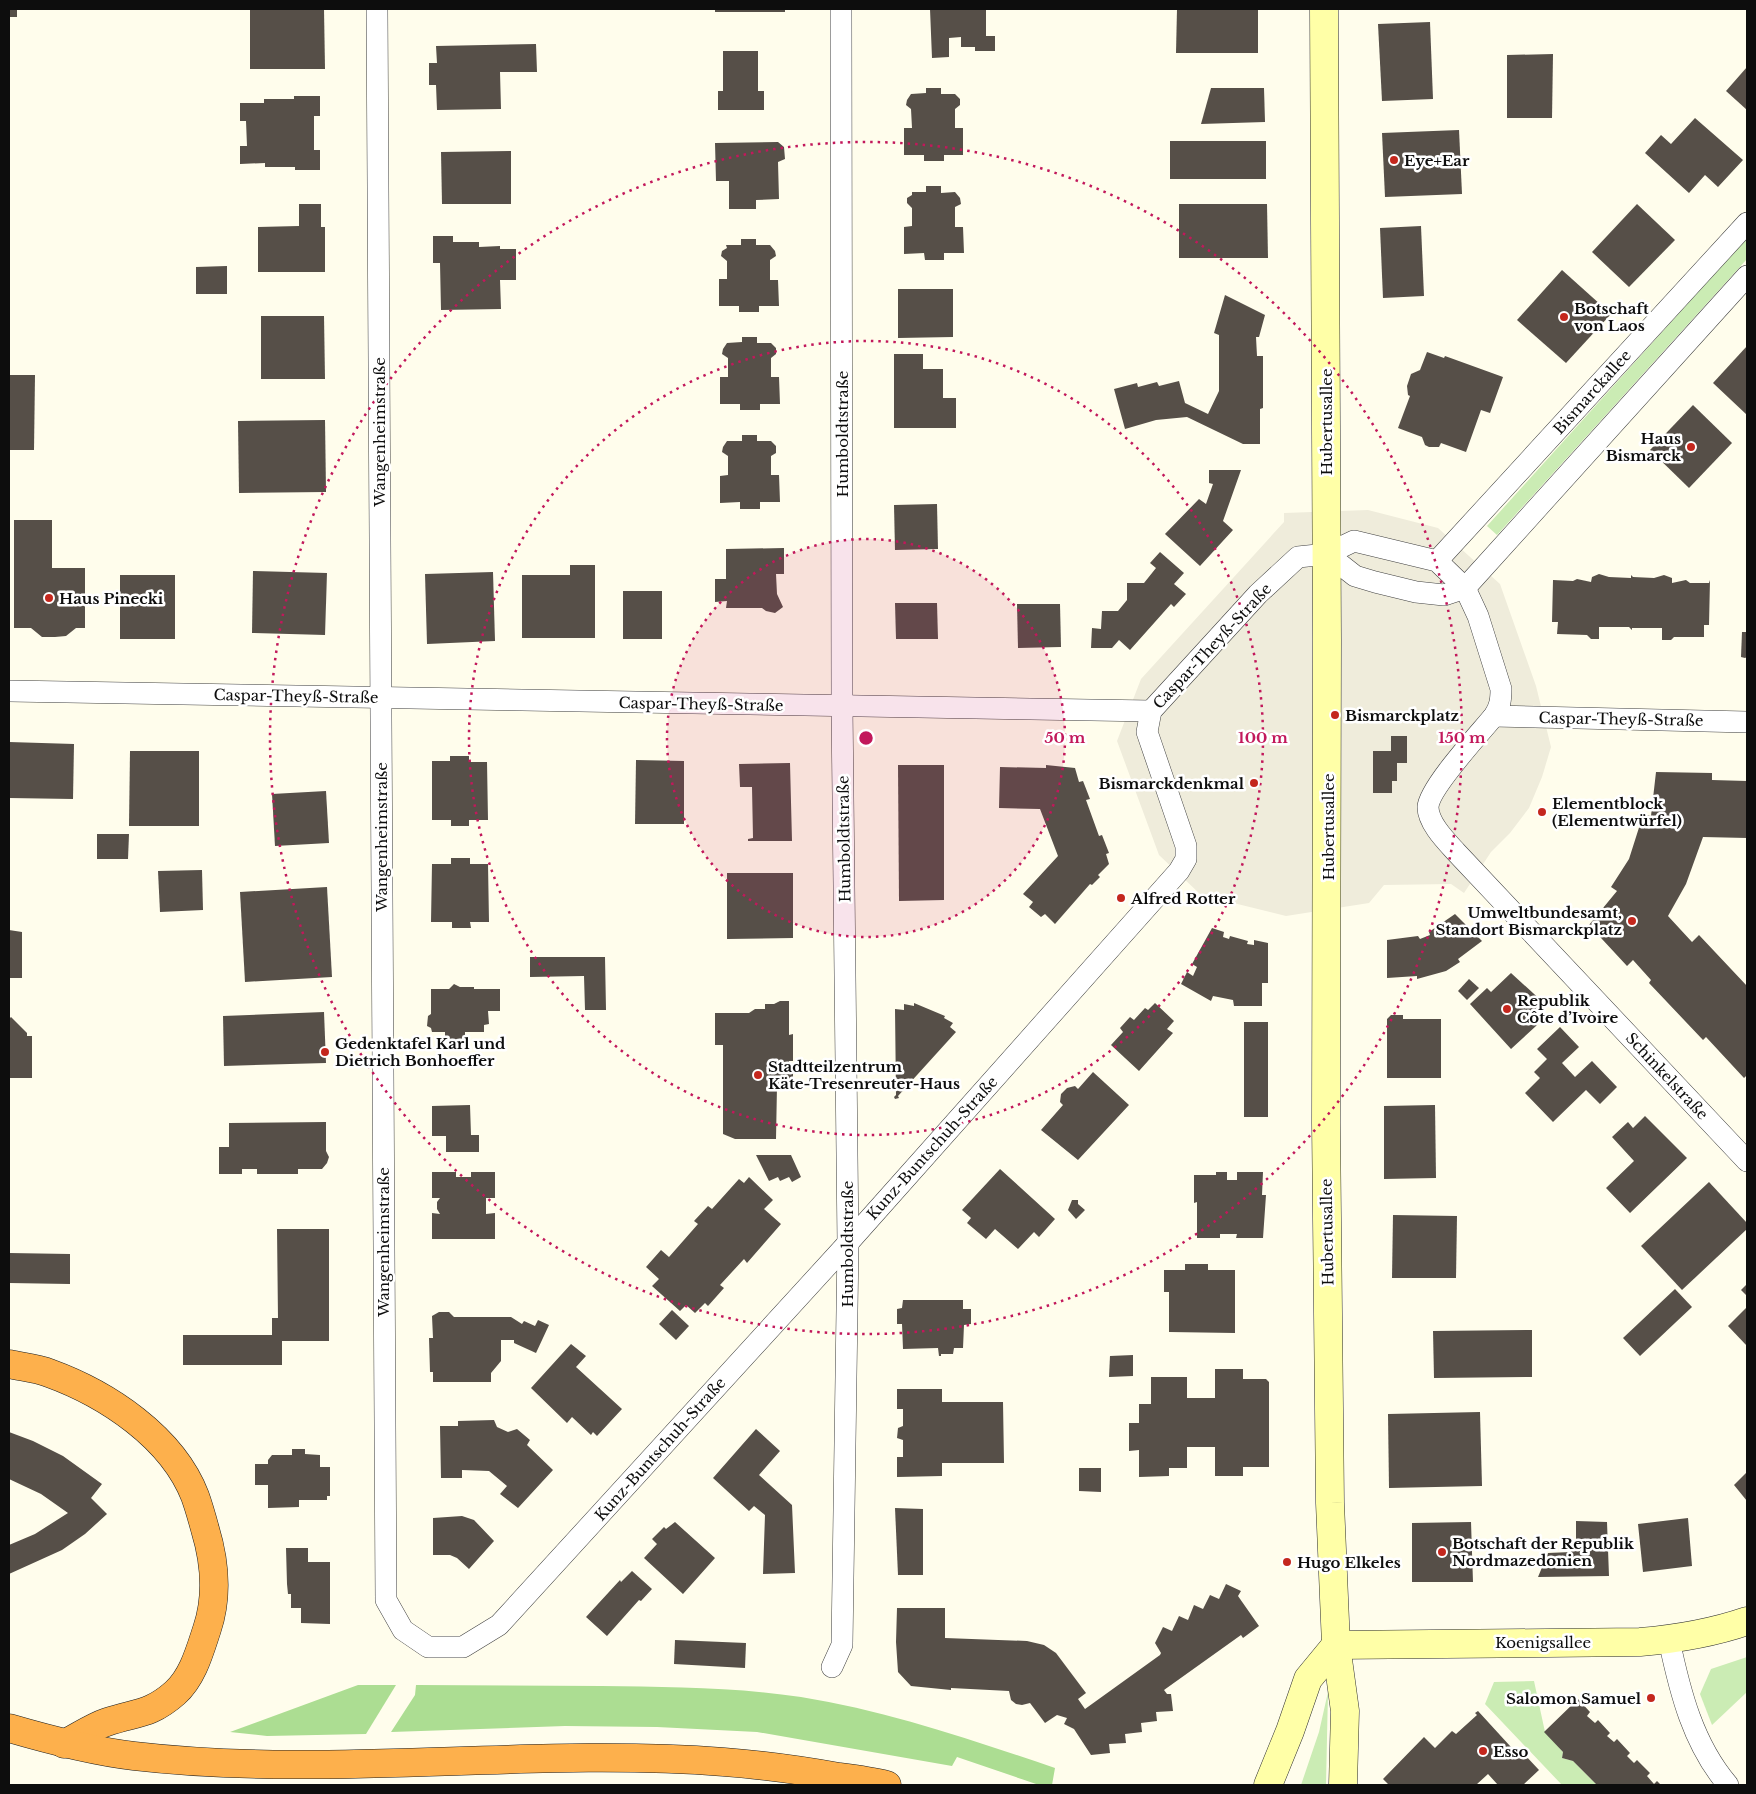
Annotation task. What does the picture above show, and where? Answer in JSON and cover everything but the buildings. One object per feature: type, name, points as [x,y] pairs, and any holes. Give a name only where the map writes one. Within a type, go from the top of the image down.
[{"type":"highway","points":[[9,1364],[48,1372],[98,1394],[137,1421],[175,1461],[180,1469],[195,1495],[211,1548],[215,1579],[211,1617],[192,1671],[177,1691],[155,1708],[132,1717],[107,1722],[64,1744]]},
{"type":"highway","points":[[9,1728],[64,1744],[132,1756],[260,1765],[409,1763],[574,1757],[669,1758],[782,1767],[887,1785]]},
{"type":"main road","name":"Hubertusallee","points":[[1324,9],[1327,554],[1326,1123],[1330,1503],[1336,1645],[1345,1711],[1343,1785]]},
{"type":"main road","name":"Koenigsallee","points":[[1336,1645],[1670,1640],[1727,1628],[1747,1621]]},
{"type":"main road","points":[[1268,1785],[1290,1731],[1308,1679],[1336,1645]]},
{"type":"street","name":"Wangenheimstraße","points":[[377,9],[386,1600],[403,1630],[428,1647]]},
{"type":"street","name":"Humboldtstraße","points":[[832,1667],[842,1645],[848,1243],[842,707],[841,9]]},
{"type":"street","name":"Bismarckallee","points":[[1437,561],[1747,223]]},
{"type":"street","points":[[1494,716],[1499,708],[1501,689],[1478,616],[1465,588],[1437,561],[1354,541],[1327,554],[1355,576],[1375,582],[1416,592],[1444,594],[1465,588],[1747,276]]},
{"type":"street","name":"Caspar-Theyß-Straße","points":[[9,691],[1151,711],[1258,594],[1298,557],[1327,554]]},
{"type":"street","name":"Kunz-Buntschuh-Straße","points":[[428,1647],[463,1647],[499,1625],[848,1243],[1184,864],[1186,846],[1147,732],[1151,711]]},
{"type":"street","name":"Caspar-Theyß-Straße","points":[[1494,716],[1747,722]]},
{"type":"street","name":"Schinkelstraße","points":[[1494,716],[1433,791],[1428,807],[1443,838],[1747,1161]]},
{"type":"street","points":[[1670,1640],[1680,1690],[1698,1740],[1728,1785]]},
{"type":"green space","points":[[1747,238],[1747,259],[1497,535],[1487,526]]},
{"type":"green space","points":[[1747,1657],[1747,1692],[1712,1725],[1700,1694],[1711,1669]]},
{"type":"green space","points":[[1534,1681],[1545,1732],[1563,1752],[1562,1758],[1573,1761],[1597,1785],[1562,1785],[1485,1704],[1494,1682]]},
{"type":"green space","points":[[358,1685],[396,1685],[366,1734],[267,1736],[230,1732]]},
{"type":"green space","points":[[416,1685],[676,1687],[726,1689],[801,1697],[898,1718],[1055,1768],[1052,1785],[1039,1785],[957,1757],[952,1766],[757,1732],[657,1727],[565,1726],[391,1732],[415,1695]]},
{"type":"green space","points":[[1328,1692],[1326,1785],[1301,1785],[1319,1732]]},
{"type":"shaded area","name":"Bismarckplatz","points":[[1368,510],[1438,528],[1500,584],[1536,686],[1551,747],[1542,777],[1529,808],[1510,833],[1491,852],[1464,893],[1451,884],[1384,885],[1369,903],[1286,916],[1201,895],[1159,855],[1117,741],[1141,679],[1284,522],[1284,513]]},
{"type":"place","name":"Eye+Ear","points":[[1394,160]]},
{"type":"place","name":"Botschaft von Laos","points":[[1564,317]]},
{"type":"place","name":"Haus Bismarck","points":[[1691,447]]},
{"type":"place","name":"Haus Pinecki","points":[[49,598]]},
{"type":"place","name":"Bismarckplatz","points":[[1335,715]]},
{"type":"place","name":"Bismarckdenkmal","points":[[1254,783]]},
{"type":"place","name":"Elementblock (Elementwürfel)","points":[[1542,812]]},
{"type":"place","name":"Alfred Rotter","points":[[1121,898]]},
{"type":"place","name":"Umweltbundesamt, Standort Bismarckplatz","points":[[1632,921]]},
{"type":"place","name":"Republik Côte d’Ivoire","points":[[1507,1009]]},
{"type":"place","name":"Gedenktafel Karl und Dietrich Bonhoeffer","points":[[325,1052]]},
{"type":"place","name":"Stadtteilzentrum Käte-Tresenreuter-Haus","points":[[758,1075]]},
{"type":"place","name":"Botschaft der Republik Nordmazedonien","points":[[1442,1552]]},
{"type":"place","name":"Hugo Elkeles","points":[[1287,1562]]},
{"type":"place","name":"Salomon Samuel","points":[[1651,1698]]},
{"type":"place","name":"Esso","points":[[1483,1751]]}]
